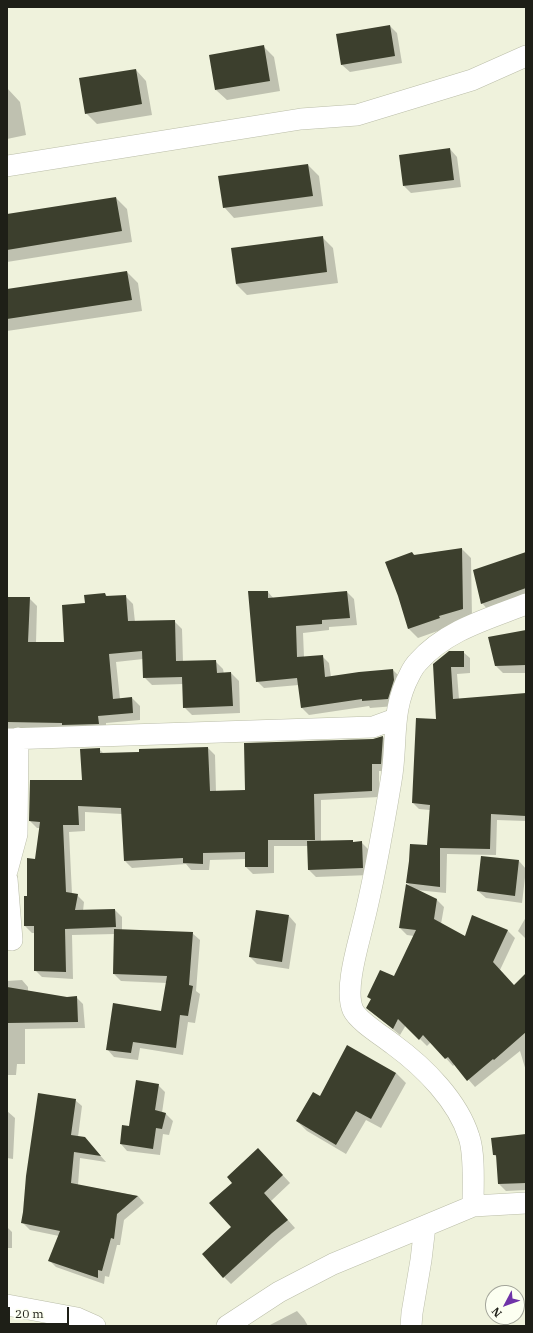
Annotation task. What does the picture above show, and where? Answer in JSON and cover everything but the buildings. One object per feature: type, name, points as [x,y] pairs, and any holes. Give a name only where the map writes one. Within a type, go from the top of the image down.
[{"type":"street","points":[[7,166],[301,119],[357,115],[472,80],[526,56]]},
{"type":"street","points":[[473,1206],[473,1172],[470,1138],[463,1122],[451,1103],[430,1077],[409,1056],[363,1022],[353,1010],[350,995],[352,969],[376,867],[392,778],[395,719],[403,688],[417,662],[446,637],[488,618],[526,604]]},
{"type":"street","points":[[7,871],[17,834],[13,739],[373,727],[395,719]]},
{"type":"street","points":[[7,879],[12,940]]},
{"type":"street","points":[[227,1326],[279,1292],[333,1264],[473,1206],[526,1203]]},
{"type":"street","points":[[411,1326],[425,1226]]},
{"type":"street","points":[[7,1305],[77,1318],[95,1326]]}]
